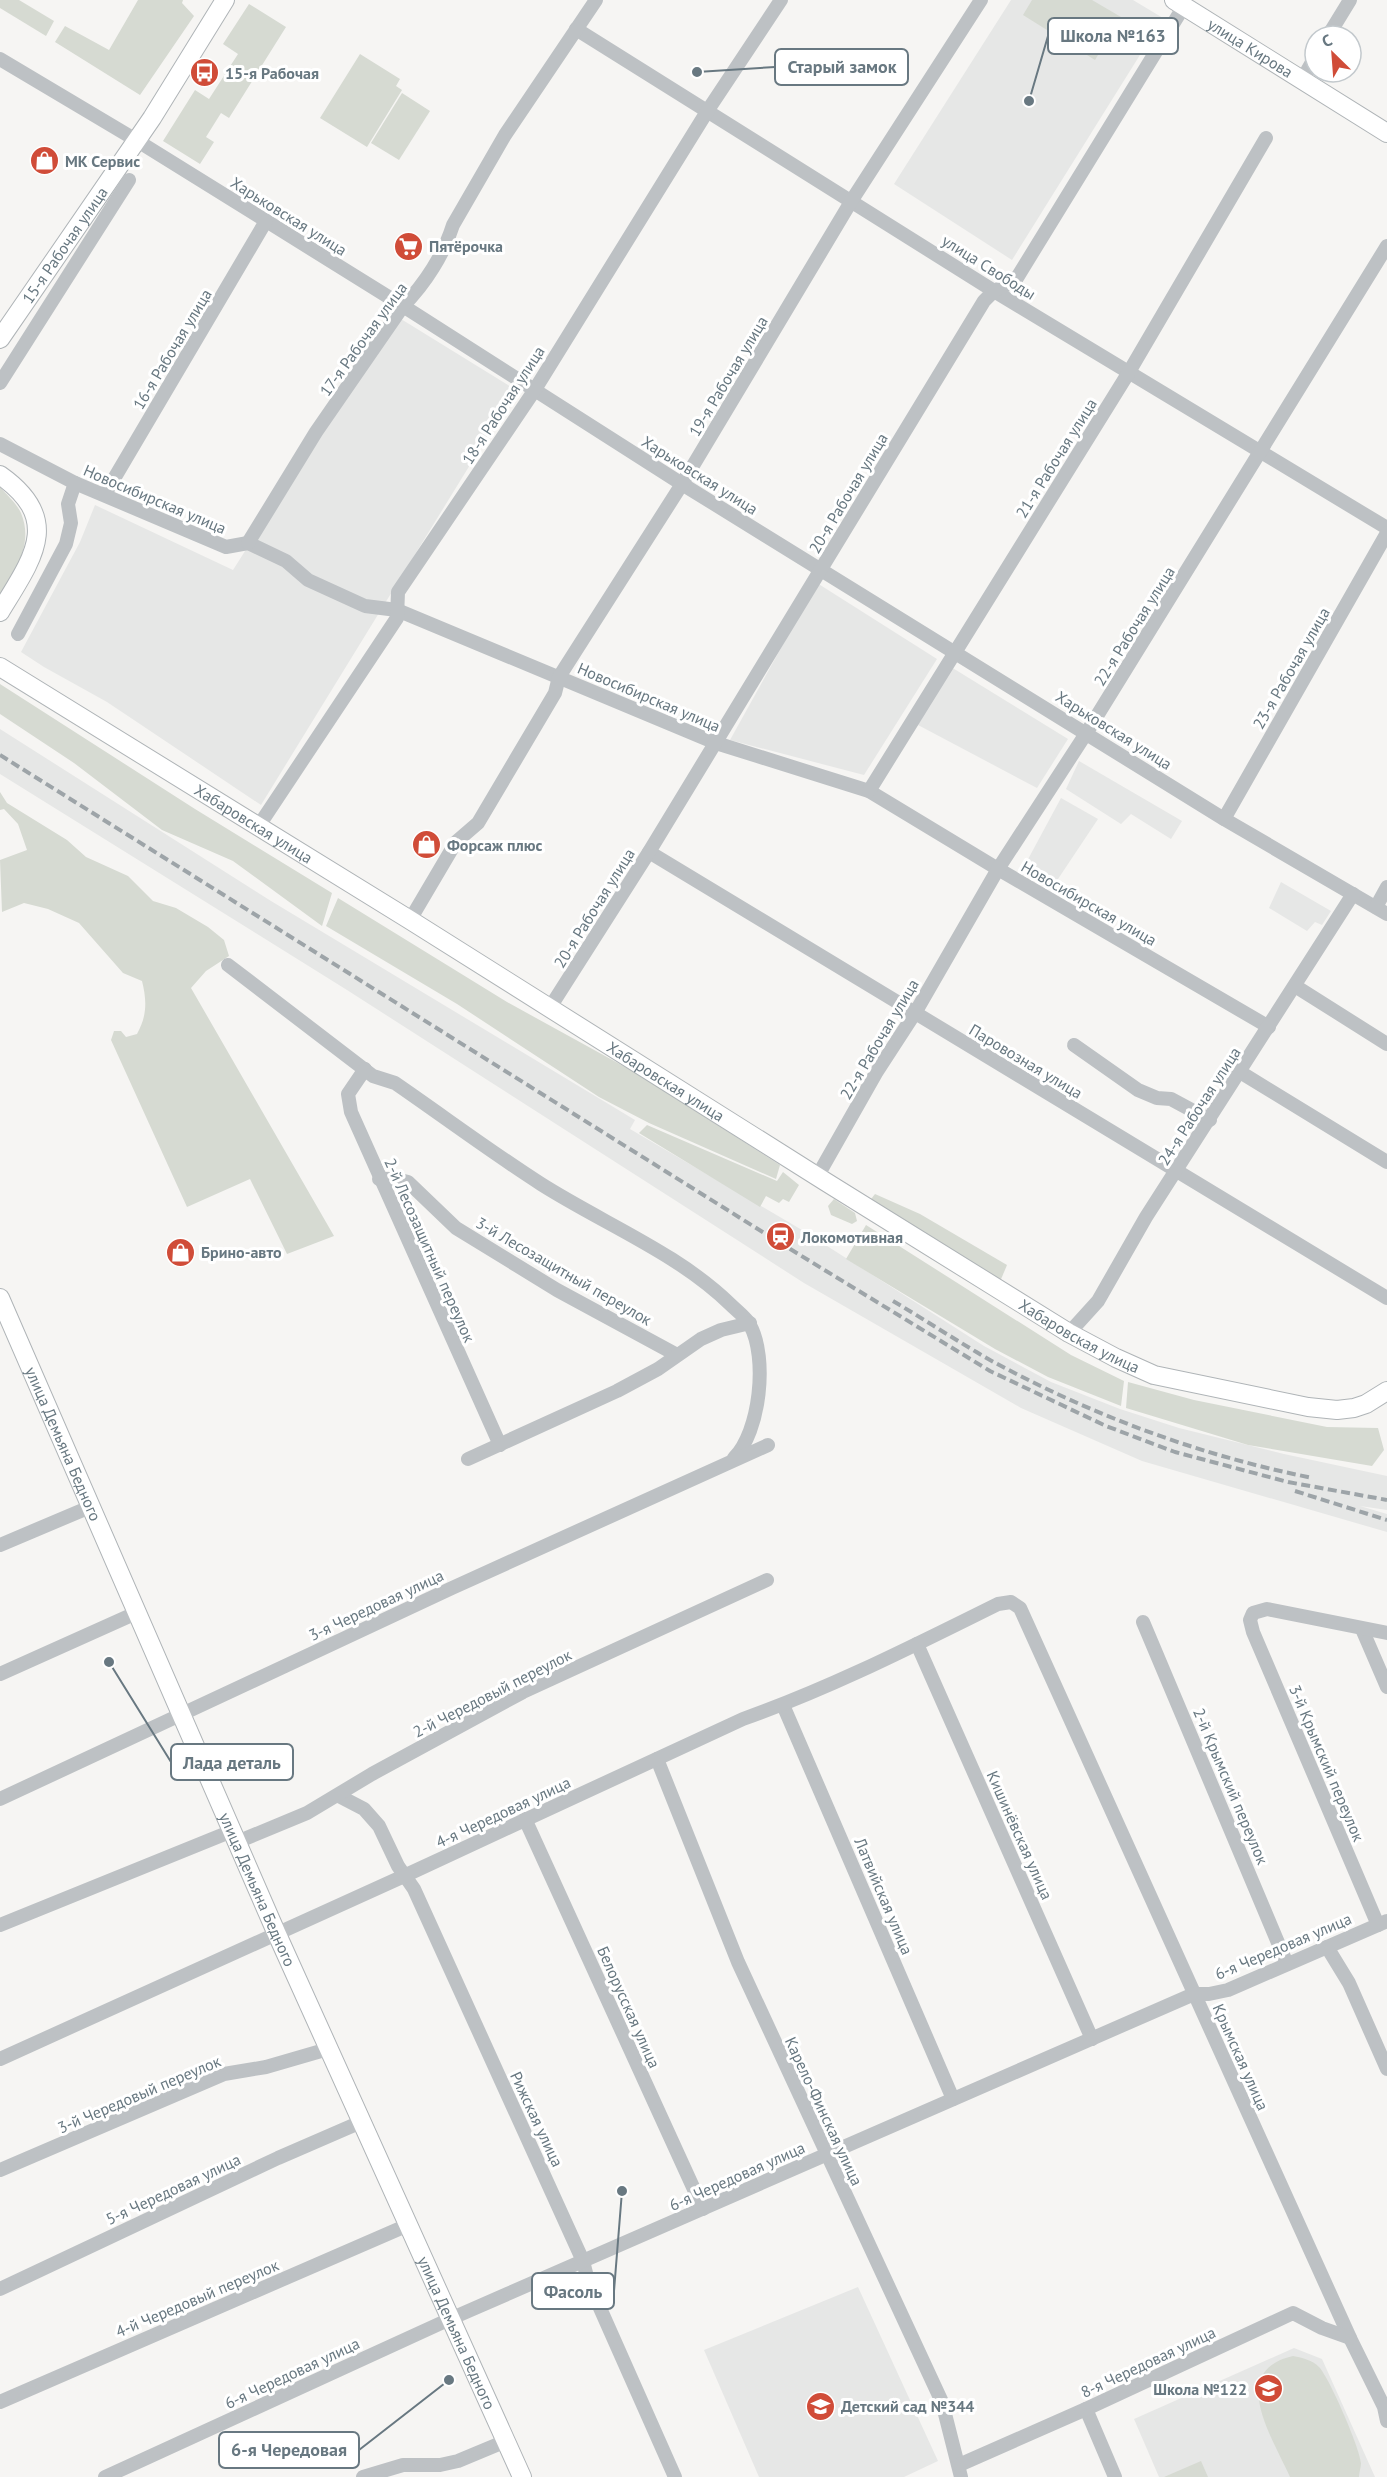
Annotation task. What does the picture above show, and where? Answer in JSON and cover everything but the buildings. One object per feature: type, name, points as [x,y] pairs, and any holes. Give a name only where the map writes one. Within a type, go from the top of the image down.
[{"type":"main road","name":"15-я Рабочая улица","points":[[0,339],[136,140],[225,0]]},
{"type":"main road","name":"улица Кирова","points":[[1179,3],[1387,133]]},
{"type":"main road","points":[[0,475],[15,486],[31,506],[37,519],[39,538],[31,558],[0,612]]},
{"type":"main road","name":"Хабаровская улица","points":[[0,667],[410,920],[817,1177],[1069,1333],[1116,1358],[1154,1375],[1308,1407],[1336,1410],[1366,1404],[1387,1391]]},
{"type":"main road","name":"улица Демьяна Бедного","points":[[0,1298],[276,1932],[522,2477]]},
{"type":"street","name":"17-я Рабочая улица","points":[[248,543],[316,432],[403,306],[417,292],[505,135],[596,0]]},
{"type":"street","name":"18-я Рабочая улица","points":[[258,827],[397,618],[398,592],[534,391],[708,110],[781,0]]},
{"type":"street","name":"19-я Рабочая улица","points":[[410,920],[456,842],[478,823],[555,693],[559,678],[682,484],[852,200],[981,0]]},
{"type":"street","points":[[1335,24],[1350,0]]},
{"type":"street","name":"20-я Рабочая улица","points":[[549,1009],[716,743],[984,301],[994,291],[1014,280],[1179,3]]},
{"type":"street","name":"улица Свободы","points":[[576,29],[994,291],[1387,528]]},
{"type":"street","name":"Харьковская улица","points":[[0,59],[136,140],[403,306],[682,484],[1087,732],[1224,819],[1381,910]]},
{"type":"street","name":"21-я Рабочая улица","points":[[869,791],[954,651],[1130,372],[1266,138]]},
{"type":"street","points":[[0,382],[129,180]]},
{"type":"street","points":[[90,206],[106,217]]},
{"type":"street","name":"16-я Рабочая улица","points":[[105,494],[266,221]]},
{"type":"street","name":"22-я Рабочая улица","points":[[817,1177],[876,1073],[915,1013],[998,869],[1087,732],[1387,246]]},
{"type":"street","name":"Новосибирская улица","points":[[0,444],[75,483],[226,547],[248,543],[286,561],[308,580],[365,606],[397,610],[716,743],[869,791],[1269,1027]]},
{"type":"street","points":[[18,634],[66,544],[70,523],[68,504],[75,483]]},
{"type":"street","name":"23-я Рабочая улица","points":[[1224,819],[1387,533]]},
{"type":"street","name":"Паровозная улица","points":[[649,852],[1387,1298]]},
{"type":"street","points":[[1381,910],[1387,886]]},
{"type":"street","name":"24-я Рабочая улица","points":[[1069,1333],[1098,1301],[1146,1217],[1177,1172],[1353,894]]},
{"type":"street","points":[[228,965],[372,1076],[395,1083],[541,1184],[623,1230],[711,1285],[750,1323],[757,1345],[756,1413],[742,1449],[728,1464]]},
{"type":"street","points":[[1295,986],[1387,1044]]},
{"type":"street","points":[[1074,1045],[1138,1090],[1156,1098],[1171,1099],[1210,1120]]},
{"type":"street","name":"2-й Лесозащитный переулок","points":[[364,1069],[348,1094],[351,1112],[379,1179],[500,1445]]},
{"type":"street","points":[[1240,1072],[1387,1162]]},
{"type":"street","name":"3-й Лесозащитный переулок","points":[[379,1179],[408,1182],[456,1227],[557,1290],[677,1355]]},
{"type":"street","points":[[468,1459],[618,1391],[658,1369],[701,1339],[721,1330],[750,1323]]},
{"type":"street","name":"3-я Чередовая улица","points":[[0,1799],[180,1713],[768,1445]]},
{"type":"street","points":[[0,1545],[90,1507]]},
{"type":"street","name":"2-й Чередовый переулок","points":[[0,1925],[234,1837],[308,1814],[372,1774],[523,1692],[767,1580]]},
{"type":"street","name":"4-я Чередовая улица","points":[[0,2059],[743,1719],[783,1705],[998,1605],[1011,1602],[1020,1608]]},
{"type":"street","name":"Крымская улица","points":[[1020,1608],[1350,2338],[1386,2411]]},
{"type":"street","name":"3-й Крымский переулок","points":[[1362,1629],[1267,1610],[1253,1613],[1250,1620],[1253,1632],[1382,1923]]},
{"type":"street","points":[[0,1674],[136,1613]]},
{"type":"street","name":"2-й Крымский переулок","points":[[1143,1622],[1287,1964]]},
{"type":"street","points":[[1362,1629],[1387,1633]]},
{"type":"street","points":[[1362,1629],[1387,1687]]},
{"type":"street","name":"Кишинёвская улица","points":[[917,1644],[1092,2039]]},
{"type":"street","name":"Латвийская улица","points":[[783,1705],[953,2099]]},
{"type":"street","name":"Карело-Финская улица","points":[[657,1759],[738,1962],[942,2402],[960,2471]]},
{"type":"street","name":"Рижская улица","points":[[339,1796],[364,1809],[379,1826],[404,1876],[414,1889],[584,2261],[588,2282],[675,2477]]},
{"type":"street","name":"Белорусская улица","points":[[525,1819],[703,2209]]},
{"type":"street","name":"6-я Чередовая улица","points":[[105,2477],[450,2319],[1194,1994],[1228,1990],[1382,1923]]},
{"type":"street","points":[[1327,1947],[1349,1983],[1387,2069]]},
{"type":"street","name":"3-й Чередовый переулок","points":[[0,2170],[224,2074],[266,2067],[328,2049]]},
{"type":"street","name":"5-я Чередовая улица","points":[[0,2289],[278,2158],[362,2122]]},
{"type":"street","name":"4-й Чередовый переулок","points":[[0,2402],[408,2225]]},
{"type":"street","name":"8-я Чередовая улица","points":[[960,2471],[1086,2409],[1293,2313],[1322,2328],[1350,2338]]},
{"type":"street","points":[[1086,2409],[1115,2477]]},
{"type":"street","points":[[363,2477],[403,2465],[440,2465],[458,2461],[506,2441]]},
{"type":"shaded area","points":[[0,0],[19,0],[54,21],[46,36],[0,8]]},
{"type":"shaded area","points":[[138,0],[183,0],[182,3],[194,16],[140,95],[55,42],[65,26],[109,50]]},
{"type":"shaded area","points":[[1011,0],[1133,0],[1163,18],[1012,260],[894,184]]},
{"type":"shaded area","points":[[1032,0],[1092,0],[1121,17],[1095,60],[1023,15]]},
{"type":"shaded area","points":[[249,4],[286,27],[229,118],[221,113],[206,137],[214,142],[200,164],[163,141],[195,90],[209,99],[238,54],[223,44]]},
{"type":"shaded area","points":[[360,54],[400,79],[396,86],[402,90],[367,147],[320,118]]},
{"type":"shaded area","points":[[402,93],[430,111],[399,160],[371,143]]},
{"type":"shaded area","points":[[401,319],[516,390],[261,805],[107,702],[21,652],[80,542],[95,505],[233,570],[319,434]]},
{"type":"shaded area","points":[[0,487],[21,513],[25,536],[21,557],[0,597]]},
{"type":"shaded area","points":[[817,583],[937,659],[864,775],[730,740]]},
{"type":"shaded area","points":[[951,667],[1068,739],[1037,788],[918,725]]},
{"type":"shaded area","points":[[0,684],[195,809],[332,893],[322,926],[233,861],[162,830],[74,763],[0,714]]},
{"type":"shaded area","points":[[0,729],[271,901],[635,1120],[630,1129],[802,1230],[984,1346],[1051,1382],[1120,1409],[1179,1428],[1387,1476],[1387,1510],[1360,1506],[1387,1514],[1387,1532],[1142,1461],[1021,1408],[804,1283],[347,990],[0,774]]},
{"type":"shaded area","points":[[1079,761],[1182,821],[1171,839],[1131,814],[1121,824],[1066,789]]},
{"type":"shaded area","points":[[0,792],[7,803],[67,840],[86,857],[128,876],[153,901],[176,908],[208,927],[224,940],[229,956],[206,971],[191,988],[334,1236],[287,1254],[250,1179],[187,1207],[111,1040],[114,1031],[121,1031],[126,1037],[137,1034],[143,1021],[145,1008],[142,981],[123,973],[79,923],[48,909],[24,903],[2,912],[0,860],[27,850],[18,824],[4,809],[0,810]]},
{"type":"shaded area","points":[[1061,798],[1098,819],[1056,882],[1026,863]]},
{"type":"shaded area","points":[[1281,882],[1331,911],[1322,925],[1315,922],[1307,931],[1269,908]]},
{"type":"shaded area","points":[[338,898],[507,1002],[636,1073],[780,1165],[776,1179],[649,1123],[599,1097],[457,1004],[326,926]]},
{"type":"shaded area","points":[[647,1125],[777,1181],[783,1172],[799,1185],[789,1202],[783,1199],[779,1203],[766,1196],[760,1207],[639,1133]]},
{"type":"shaded area","points":[[875,1194],[920,1214],[1007,1265],[999,1284],[868,1203]]},
{"type":"shaded area","points":[[834,1199],[855,1213],[857,1221],[852,1224],[831,1215],[828,1206]]},
{"type":"shaded area","points":[[866,1225],[1071,1355],[1124,1381],[1121,1406],[1048,1377],[995,1349],[846,1259]]},
{"type":"shaded area","points":[[1128,1382],[1194,1400],[1327,1427],[1378,1428],[1384,1450],[1372,1466],[1248,1445],[1126,1408]]},
{"type":"shaded area","name":"Детский сад №344","points":[[858,2287],[938,2461],[904,2477],[759,2477],[704,2350]]},
{"type":"shaded area","name":"Школа №122","points":[[1294,2348],[1322,2359],[1375,2477],[1159,2477],[1134,2419]]},
{"type":"shaded area","points":[[1293,2356],[1319,2367],[1330,2384],[1359,2455],[1361,2463],[1359,2477],[1290,2477],[1266,2426],[1260,2407],[1259,2391],[1262,2376],[1273,2364]]},
{"type":"shaded area","points":[[1201,2461],[1208,2477],[1164,2477]]},
{"type":"railway","points":[[0,755],[777,1241],[990,1371],[1106,1426],[1175,1452],[1288,1482],[1387,1500]]},
{"type":"railway","points":[[893,1301],[990,1360],[1067,1399],[1107,1416],[1229,1458],[1313,1478]]},
{"type":"railway","points":[[1295,1491],[1387,1520]]},
{"type":"place","name":"Старый замок","points":[[697,72]]},
{"type":"place","name":"15-я Рабочая","points":[[204,73]]},
{"type":"place","name":"Школа №163","points":[[1029,101]]},
{"type":"place","name":"МК Сервис","points":[[44,161]]},
{"type":"place","name":"Пятёрочка","points":[[408,246]]},
{"type":"place","name":"Форсаж плюс","points":[[426,845]]},
{"type":"place","name":"Локомотивная","points":[[780,1237]]},
{"type":"place","name":"Брино-авто","points":[[180,1252]]},
{"type":"place","name":"Лада деталь","points":[[109,1662]]},
{"type":"place","name":"Фасоль","points":[[622,2191]]},
{"type":"place","name":"6-я Чередовая","points":[[449,2380]]},
{"type":"place","name":"Школа №122","points":[[1268,2389]]},
{"type":"place","name":"Детский сад №344","points":[[820,2406]]}]
